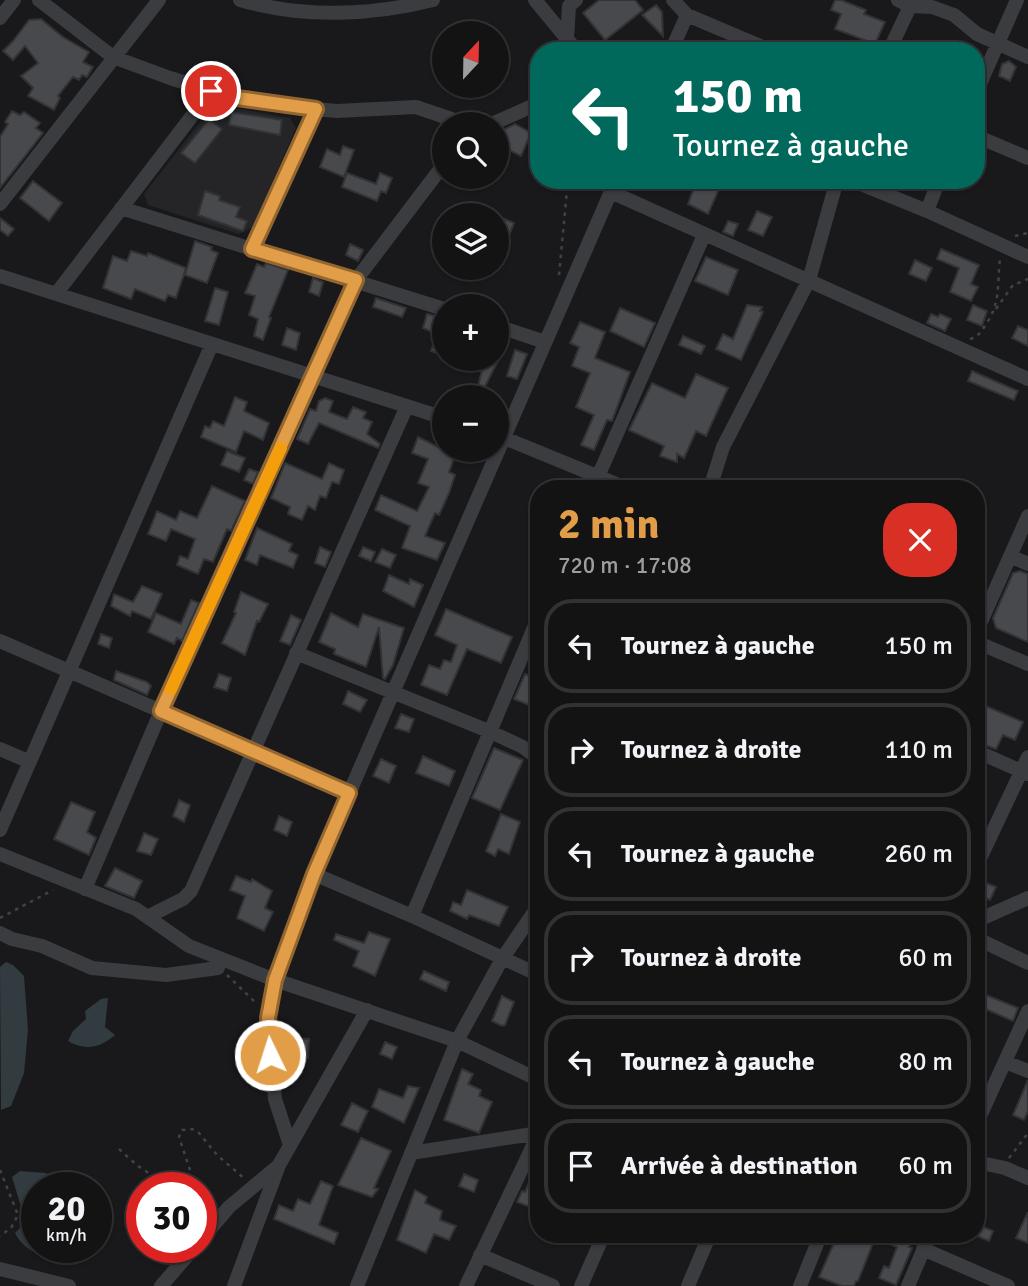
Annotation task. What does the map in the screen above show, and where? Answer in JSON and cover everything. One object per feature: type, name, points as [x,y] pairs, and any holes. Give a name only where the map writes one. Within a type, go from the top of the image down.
[{"type":"street","points":[[0,18],[14,0]]},
{"type":"street","points":[[39,0],[113,57],[230,97],[337,111],[416,107],[432,112]]},
{"type":"street","points":[[0,204],[159,0]]},
{"type":"street","points":[[240,0],[301,11],[351,12],[408,6],[433,0]]},
{"type":"street","points":[[535,0],[570,42]]},
{"type":"street","points":[[567,39],[569,6],[576,0]]},
{"type":"street","points":[[673,0],[687,15],[751,42]]},
{"type":"street","points":[[985,73],[1017,0]]},
{"type":"street","points":[[892,42],[907,2],[954,15],[978,34],[1028,57]]},
{"type":"street","points":[[675,42],[687,15]]},
{"type":"street","points":[[56,294],[211,91]]},
{"type":"street","points":[[509,116],[530,107]]},
{"type":"street","points":[[252,249],[316,109]]},
{"type":"street","points":[[985,140],[1028,158]]},
{"type":"street","points":[[85,889],[161,711],[356,280],[432,180]]},
{"type":"street","points":[[509,419],[612,189]]},
{"type":"street","points":[[619,189],[704,235],[1028,379]]},
{"type":"street","points":[[713,480],[723,447],[809,281],[834,189]]},
{"type":"street","points":[[873,189],[1028,257]]},
{"type":"street","points":[[927,211],[936,189]]},
{"type":"street","points":[[121,208],[432,305]]},
{"type":"street","points":[[596,480],[704,235]]},
{"type":"street","points":[[0,276],[432,414]]},
{"type":"street","points":[[509,330],[545,342]]},
{"type":"street","points":[[0,830],[212,344]]},
{"type":"street","points":[[149,916],[183,899],[191,891],[407,406]]},
{"type":"street","points":[[509,440],[589,480]]},
{"type":"street","points":[[290,1145],[275,1099],[268,1018],[275,980],[314,874],[395,692],[490,462]]},
{"type":"street","points":[[985,613],[1028,516]]},
{"type":"street","points":[[1010,556],[1028,564]]},
{"type":"street","points":[[412,916],[530,639]]},
{"type":"street","points":[[0,641],[349,793]]},
{"type":"street","points":[[985,646],[1028,664]]},
{"type":"street","points":[[296,653],[491,732],[530,752]]},
{"type":"street","points":[[0,749],[30,762]]},
{"type":"street","points":[[985,755],[1025,773]]},
{"type":"street","points":[[985,850],[1025,773],[1028,757]]},
{"type":"street","points":[[0,855],[149,916],[189,946],[275,980],[457,1041],[530,1076]]},
{"type":"street","points":[[314,874],[530,971]]},
{"type":"street","points":[[985,917],[1028,898]]},
{"type":"street","points":[[357,1286],[457,1041],[502,959],[530,918]]},
{"type":"street","points":[[0,933],[41,946],[92,968],[166,975],[218,968]]},
{"type":"street","points":[[985,942],[1028,962]]},
{"type":"street","points":[[234,1286],[279,1165],[367,1010]]},
{"type":"street","points":[[985,1105],[1028,1011]]},
{"type":"street","points":[[1005,1062],[1028,1071]]},
{"type":"street","points":[[411,1153],[530,1134]]},
{"type":"street","points":[[466,1286],[530,1152]]},
{"type":"street","points":[[985,1164],[1006,1168],[1028,1178]]},
{"type":"street","points":[[217,1221],[253,1184],[279,1165]]},
{"type":"street","points":[[581,1286],[600,1243]]},
{"type":"street","points":[[688,1286],[706,1243]]},
{"type":"street","points":[[800,1286],[817,1243]]},
{"type":"street","points":[[908,1286],[926,1243]]},
{"type":"street","points":[[923,1249],[1008,1286]]},
{"type":"street","points":[[480,1255],[553,1286]]},
{"type":"street","points":[[161,1286],[181,1263]]},
{"type":"street","points":[[0,1269],[69,1286]]},
{"type":"path","points":[[559,279],[567,189]]},
{"type":"path","points":[[995,312],[999,298],[1002,245]]},
{"type":"path","points":[[952,345],[976,338],[1013,285],[1028,279]]},
{"type":"path","points":[[0,918],[69,884]]},
{"type":"path","points":[[218,968],[254,1000],[268,1018]]},
{"type":"path","points":[[119,1149],[144,1172],[156,1178],[183,1177],[191,1173],[179,1137],[182,1130],[192,1129],[235,1172],[253,1184]]},
{"type":"path","points":[[1006,1168],[1010,1155],[1028,1133]]},
{"type":"path","points":[[0,1170],[18,1214],[11,1228],[0,1236]]},
{"type":"shaded area","points":[[223,106],[290,118],[296,128],[253,227],[239,234],[148,205],[144,194],[208,112]]},
{"type":"shaded area","points":[[6,962],[24,976],[28,1030],[24,1073],[11,1106],[1,1110],[0,967]]},
{"type":"shaded area","points":[[108,998],[105,1027],[115,1035],[92,1047],[68,1041],[73,1031],[86,1019],[85,1011],[101,999]]},
{"type":"shaded area","points":[[20,1171],[33,1172],[21,1172],[21,1207],[12,1177]]},
{"type":"shaded area","points":[[21,1227],[21,1242],[19,1239],[15,1233]]},
{"type":"building","points":[[599,0],[635,0],[643,10],[605,40],[583,13]]},
{"type":"building","points":[[835,0],[841,0],[866,10],[864,14],[885,22],[876,42],[870,42],[835,29],[841,14],[831,10]]},
{"type":"building","points":[[656,5],[662,12],[663,36],[642,15]]},
{"type":"building","points":[[41,19],[63,37],[89,52],[83,62],[93,67],[87,77],[82,75],[79,80],[73,77],[58,96],[60,98],[54,110],[28,96],[33,88],[21,76],[38,63],[25,46],[13,60],[3,51],[29,20]]},
{"type":"building","points":[[1009,61],[1016,67],[1010,81],[999,76],[1002,64]]},
{"type":"building","points":[[12,111],[20,115],[24,112],[40,123],[36,128],[43,133],[0,188],[0,137]]},
{"type":"building","points":[[231,112],[282,120],[280,135],[229,125]]},
{"type":"building","points":[[209,119],[222,129],[195,163],[181,153]]},
{"type":"building","points":[[515,124],[530,132],[521,156],[509,150],[509,127]]},
{"type":"building","points":[[343,146],[354,150],[344,177],[320,167],[327,149],[340,155]]},
{"type":"building","points":[[347,173],[376,184],[380,173],[392,178],[386,193],[381,191],[377,201],[342,187]]},
{"type":"building","points":[[33,181],[62,203],[49,221],[20,198]]},
{"type":"building","points":[[694,189],[719,189],[708,214],[688,204]]},
{"type":"building","points":[[205,191],[220,196],[219,200],[240,207],[236,217],[247,221],[243,231],[198,215]]},
{"type":"building","points":[[757,211],[772,217],[763,236],[748,230]]},
{"type":"building","points":[[0,218],[14,229],[8,236],[0,230]]},
{"type":"building","points":[[509,221],[514,223],[509,236]]},
{"type":"building","points":[[728,221],[738,224],[733,236],[723,232]]},
{"type":"building","points":[[195,241],[212,247],[211,250],[218,253],[207,283],[185,275]]},
{"type":"building","points":[[350,244],[363,250],[358,261],[346,255]]},
{"type":"building","points":[[941,249],[979,265],[971,284],[978,287],[971,301],[950,292],[959,268],[937,259]]},
{"type":"building","points":[[131,251],[147,256],[148,253],[186,268],[176,298],[168,295],[165,301],[135,289],[131,299],[103,288],[113,256],[127,261]]},
{"type":"building","points":[[706,257],[738,270],[728,295],[695,281]]},
{"type":"building","points":[[915,260],[932,268],[926,281],[909,274]]},
{"type":"building","points":[[266,263],[288,270],[263,340],[254,336],[258,319],[249,315],[255,296],[245,293],[257,264],[264,267]]},
{"type":"building","points":[[313,278],[323,282],[319,296],[309,292]]},
{"type":"building","points":[[215,288],[228,292],[219,325],[205,321]]},
{"type":"building","points":[[376,298],[406,308],[402,317],[373,307]]},
{"type":"building","points":[[747,305],[762,307],[760,311],[763,312],[741,360],[716,349],[723,334],[733,339]]},
{"type":"building","points":[[973,305],[987,311],[982,326],[967,320]]},
{"type":"building","points":[[620,308],[655,323],[644,347],[610,331]]},
{"type":"building","points":[[427,314],[432,315],[432,332],[423,328]]},
{"type":"building","points":[[931,314],[938,317],[940,314],[951,319],[945,331],[927,323]]},
{"type":"building","points":[[580,322],[605,332],[595,358],[630,372],[612,421],[607,420],[594,450],[581,445],[594,415],[576,407],[590,373],[572,366],[579,347],[570,343]]},
{"type":"building","points":[[1018,326],[1028,330],[1028,346],[1012,338]]},
{"type":"building","points":[[287,328],[300,333],[296,350],[282,345]]},
{"type":"building","points":[[683,336],[705,346],[701,354],[679,345]]},
{"type":"building","points":[[515,350],[527,354],[517,379],[507,376]]},
{"type":"building","points":[[482,371],[493,371],[486,385],[478,385]]},
{"type":"building","points":[[972,371],[1018,391],[1014,400],[968,381]]},
{"type":"building","points":[[696,374],[728,388],[706,436],[696,431],[684,458],[677,454],[677,462],[660,456],[664,446],[629,430],[652,383],[685,398]]},
{"type":"building","points":[[235,397],[247,402],[244,411],[269,423],[263,440],[244,431],[236,452],[201,437],[205,426],[210,428],[213,421],[224,426]]},
{"type":"building","points":[[325,398],[333,401],[329,412],[347,419],[353,407],[366,412],[363,418],[372,422],[367,434],[380,444],[378,448],[319,423],[308,444],[297,439],[310,409],[316,411],[319,401]]},
{"type":"building","points":[[418,437],[432,444],[432,462],[453,462],[449,472],[455,475],[449,493],[439,515],[435,513],[425,536],[445,543],[437,560],[402,548],[410,526],[375,510],[381,495],[417,511],[429,487],[418,483],[428,459],[412,453]]},
{"type":"building","points":[[227,451],[245,458],[239,472],[221,465]]},
{"type":"building","points":[[285,463],[322,479],[329,463],[344,470],[339,484],[332,482],[326,498],[320,496],[315,510],[308,506],[302,520],[288,514],[290,507],[271,498]]},
{"type":"building","points":[[249,469],[258,472],[253,484],[244,480]]},
{"type":"building","points":[[212,486],[245,501],[231,531],[227,529],[213,562],[204,559],[198,574],[177,565],[180,556],[188,559],[195,539],[171,529],[166,541],[148,534],[157,511],[176,520],[180,511],[197,518]]},
{"type":"building","points":[[257,528],[292,544],[289,551],[298,555],[293,568],[260,555],[257,565],[245,560]]},
{"type":"building","points":[[320,547],[331,552],[325,567],[315,563]]},
{"type":"building","points":[[363,547],[375,552],[371,561],[359,556]]},
{"type":"building","points":[[382,549],[396,555],[390,568],[375,562]]},
{"type":"building","points":[[1020,571],[1028,574],[1028,642],[996,628],[993,618],[1013,573]]},
{"type":"building","points":[[389,575],[409,584],[410,579],[423,585],[414,607],[383,591]]},
{"type":"building","points":[[142,586],[162,594],[151,619],[132,611],[130,616],[111,606],[114,594],[133,602]]},
{"type":"building","points":[[241,592],[268,604],[259,622],[257,621],[245,655],[222,643],[236,613],[234,612]]},
{"type":"building","points":[[191,600],[199,603],[182,641],[177,638],[174,644],[148,632],[156,613],[181,624]]},
{"type":"building","points":[[446,609],[512,637],[501,663],[467,649],[447,695],[421,685],[429,665],[440,669],[444,660],[451,662],[457,645],[435,635]]},
{"type":"building","points":[[331,613],[358,627],[363,614],[404,628],[393,665],[385,679],[379,627],[366,667],[334,654],[335,649],[319,642]]},
{"type":"building","points":[[291,615],[301,620],[290,645],[280,641]]},
{"type":"building","points":[[101,634],[112,638],[109,648],[98,644]]},
{"type":"building","points":[[116,671],[147,682],[151,686],[147,695],[114,680]]},
{"type":"building","points":[[219,674],[231,678],[227,691],[214,687]]},
{"type":"building","points":[[525,674],[530,676],[530,705],[514,699]]},
{"type":"building","points":[[348,691],[367,700],[360,712],[343,704]]},
{"type":"building","points":[[985,706],[1023,722],[1015,740],[1003,735],[996,749],[985,745]]},
{"type":"building","points":[[401,714],[414,719],[409,732],[395,728]]},
{"type":"building","points":[[494,748],[523,760],[500,810],[472,798]]},
{"type":"building","points":[[423,756],[455,771],[449,786],[416,773]]},
{"type":"building","points":[[381,759],[396,766],[389,783],[373,776]]},
{"type":"building","points":[[179,800],[190,805],[184,822],[173,816]]},
{"type":"building","points":[[71,802],[95,812],[87,832],[96,838],[89,855],[54,839]]},
{"type":"building","points":[[501,814],[520,822],[509,854],[498,849],[495,856],[486,851]]},
{"type":"building","points":[[279,816],[292,822],[287,836],[274,830]]},
{"type":"building","points":[[144,833],[158,839],[151,855],[137,851]]},
{"type":"building","points":[[115,868],[142,881],[134,898],[105,886]]},
{"type":"building","points":[[236,876],[251,882],[252,879],[272,891],[265,908],[273,912],[264,931],[237,918],[245,896],[230,890]]},
{"type":"building","points":[[986,883],[996,887],[990,900],[985,898]]},
{"type":"building","points":[[467,890],[508,907],[499,926],[469,915],[467,919],[450,911],[453,902],[461,905]]},
{"type":"building","points":[[369,932],[390,939],[375,976],[353,966],[359,951],[334,940],[336,934],[364,943]]},
{"type":"building","points":[[424,971],[449,982],[446,991],[420,979]]},
{"type":"building","points":[[986,995],[1018,1008],[1013,1021],[985,1009]]},
{"type":"building","points":[[502,996],[514,1002],[505,1025],[502,1026],[492,1021]]},
{"type":"building","points":[[284,1037],[309,1039],[308,1058],[282,1056]]},
{"type":"building","points":[[385,1042],[397,1047],[392,1059],[380,1054]]},
{"type":"building","points":[[462,1069],[473,1074],[468,1084],[481,1090],[479,1096],[492,1102],[479,1133],[444,1120]]},
{"type":"building","points":[[1028,1080],[1028,1111],[1024,1120],[1013,1115]]},
{"type":"building","points":[[408,1086],[419,1088],[404,1123],[372,1107],[379,1089],[403,1098]]},
{"type":"building","points":[[352,1103],[368,1111],[358,1132],[341,1125]]},
{"type":"building","points":[[361,1138],[391,1151],[374,1188],[378,1189],[372,1197],[338,1185]]},
{"type":"building","points":[[464,1174],[478,1180],[474,1192],[459,1186]]},
{"type":"building","points":[[530,1180],[530,1207],[517,1202],[522,1191],[525,1192]]},
{"type":"building","points":[[321,1181],[333,1186],[319,1225],[338,1233],[334,1244],[274,1219],[279,1205],[293,1211],[298,1199],[310,1204]]},
{"type":"building","points":[[415,1190],[427,1197],[425,1203],[442,1211],[440,1220],[456,1226],[449,1240],[434,1234],[426,1253],[397,1240]]},
{"type":"building","points":[[1028,1212],[1028,1243],[1016,1238]]},
{"type":"building","points":[[985,1228],[993,1231],[989,1241],[985,1239]]},
{"type":"building","points":[[834,1243],[873,1243],[854,1286],[842,1286],[819,1277]]},
{"type":"building","points":[[887,1243],[911,1243],[909,1247],[912,1248],[896,1285],[879,1278],[884,1266],[889,1268],[897,1247]]},
{"type":"slow traffic","points":[[171,689],[281,448]]},
{"type":"route","points":[[211,91],[282,106],[316,109],[252,249],[356,280],[161,711],[349,793],[314,874],[275,980],[268,1018],[270,1055]]}]
